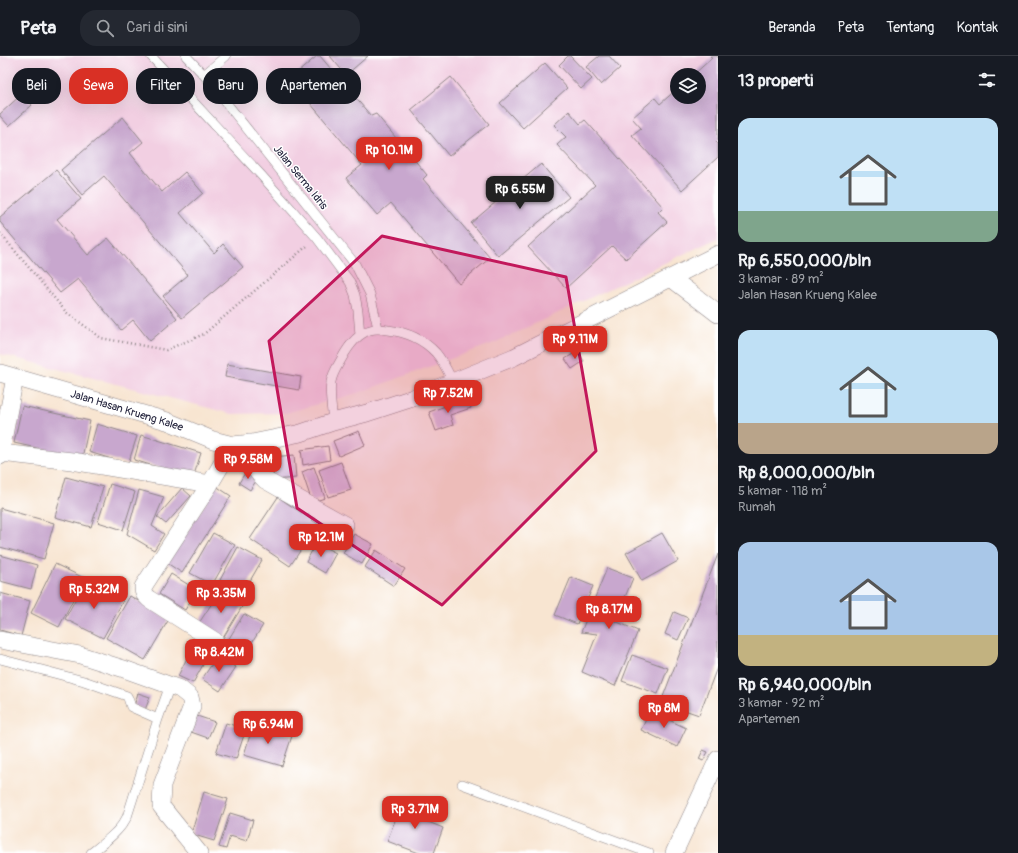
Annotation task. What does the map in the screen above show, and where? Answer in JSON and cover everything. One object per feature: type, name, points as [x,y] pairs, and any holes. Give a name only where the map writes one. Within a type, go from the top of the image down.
[{"type":"street","name":"Jalan Hasan Krueng Kalee","points":[[8,375],[167,420],[213,440],[241,444],[301,433],[407,400],[453,382],[514,357],[718,254]]},
{"type":"street","points":[[671,278],[718,314]]},
{"type":"street","points":[[8,375],[0,455],[72,461],[210,484]]},
{"type":"street","points":[[215,641],[145,596],[143,587],[210,484],[241,444],[253,465],[265,480],[345,525]]},
{"type":"street","points":[[0,640],[80,655],[124,668],[180,689],[188,694],[192,706],[162,785],[161,806],[199,853]]},
{"type":"street","points":[[674,853],[716,768]]},
{"type":"lane","points":[[151,56],[317,238],[350,282],[355,295],[360,335]]},
{"type":"lane","name":"Jalan Serma Idris","points":[[186,56],[203,74]]},
{"type":"lane","points":[[212,68],[226,56]]},
{"type":"lane","name":"Jalan Serma Idris","points":[[227,104],[355,264],[370,294],[378,328]]},
{"type":"lane","points":[[333,422],[331,382],[334,373],[351,344],[360,335],[370,330],[378,328],[414,336],[436,353],[448,371],[453,382]]},
{"type":"lane","points":[[0,659],[84,681],[127,696],[131,707],[158,719]]},
{"type":"lane","points":[[90,853],[110,838],[123,824],[127,816],[170,686]]},
{"type":"lane","points":[[462,784],[649,853]]},
{"type":"path","points":[[0,234],[66,312],[101,338],[166,350],[204,334],[317,238]]},
{"type":"highlighted area","points":[[382,236],[566,277],[596,451],[442,605],[297,508],[269,341]]},
{"type":"shaded area","points":[[0,56],[718,56],[718,238],[494,343],[358,393],[286,413],[232,414],[0,354]]},
{"type":"building","points":[[317,56],[320,56],[330,68],[303,68]]},
{"type":"building","points":[[330,56],[368,56],[354,68],[340,68]]},
{"type":"building","points":[[568,56],[570,56],[592,79],[581,89],[559,65]]},
{"type":"building","points":[[599,56],[609,56],[620,68],[601,85],[586,67]]},
{"type":"building","points":[[710,56],[718,56],[718,140],[716,142],[718,144],[718,157],[682,190],[632,135],[641,128],[632,118],[655,98],[660,104],[670,95],[670,104],[706,104],[706,68],[701,68],[712,58]]},
{"type":"building","points":[[545,63],[567,88],[523,128],[500,103]]},
{"type":"building","points":[[451,77],[489,124],[449,156],[411,110]]},
{"type":"building","points":[[12,103],[32,105],[9,126],[0,114]]},
{"type":"building","points":[[311,104],[361,104],[371,116],[376,114],[427,175],[423,179],[490,258],[459,284],[391,203],[377,215],[346,178],[362,165]]},
{"type":"building","points":[[569,111],[580,124],[585,120],[663,207],[658,212],[667,222],[626,259],[612,246],[566,288],[528,247],[595,185],[557,145],[566,137],[554,125]]},
{"type":"building","points":[[123,117],[143,142],[130,153],[162,192],[185,172],[203,193],[180,213],[214,253],[223,244],[243,267],[182,318],[163,296],[188,275],[104,176],[82,195],[61,170]]},
{"type":"building","points":[[541,164],[569,197],[498,256],[471,223]]},
{"type":"building","points":[[56,170],[81,199],[57,219],[88,255],[108,238],[177,318],[150,341],[133,320],[121,330],[78,279],[60,293],[0,222],[0,217]]},
{"type":"building","points":[[578,351],[584,361],[572,369],[565,359]]},
{"type":"building","points":[[227,364],[301,377],[299,390],[225,377]]},
{"type":"building","points":[[468,398],[471,408],[450,415],[453,425],[436,431],[429,412]]},
{"type":"building","points":[[22,406],[90,421],[82,458],[14,443]]},
{"type":"building","points":[[97,424],[137,436],[128,464],[89,452]]},
{"type":"building","points":[[359,431],[365,445],[339,456],[333,441]]},
{"type":"building","points":[[141,435],[201,453],[193,478],[134,460]]},
{"type":"building","points":[[328,446],[330,460],[303,465],[301,450]]},
{"type":"building","points":[[294,455],[296,478],[274,480],[272,457]]},
{"type":"building","points":[[341,462],[351,490],[328,497],[319,470]]},
{"type":"building","points":[[314,467],[325,498],[312,502],[302,472]]},
{"type":"building","points":[[246,471],[258,478],[250,490],[239,483]]},
{"type":"building","points":[[66,477],[103,487],[91,527],[55,517]]},
{"type":"building","points":[[110,484],[135,492],[123,530],[98,522]]},
{"type":"building","points":[[216,486],[231,496],[182,573],[167,563]]},
{"type":"building","points":[[182,488],[191,496],[166,524],[157,517]]},
{"type":"building","points":[[139,490],[164,497],[152,526],[164,534],[154,550],[127,534]]},
{"type":"building","points":[[278,497],[318,524],[290,566],[250,539]]},
{"type":"building","points":[[0,508],[54,523],[44,559],[0,547]]},
{"type":"building","points":[[213,533],[235,545],[212,585],[190,573]]},
{"type":"building","points":[[662,533],[678,561],[642,581],[626,553]]},
{"type":"building","points":[[354,534],[373,544],[362,564],[343,553]]},
{"type":"building","points":[[316,543],[336,553],[325,573],[306,562]]},
{"type":"building","points":[[238,547],[262,560],[243,593],[220,580]]},
{"type":"building","points":[[376,550],[405,569],[394,586],[365,567]]},
{"type":"building","points":[[718,554],[718,665],[699,715],[661,702]]},
{"type":"building","points":[[0,555],[37,565],[31,589],[0,581]]},
{"type":"building","points":[[55,564],[84,578],[59,627],[31,613]]},
{"type":"building","points":[[607,568],[633,578],[615,621],[638,631],[615,686],[582,672],[597,634],[581,632]]},
{"type":"building","points":[[171,574],[197,590],[185,610],[159,594]]},
{"type":"building","points":[[571,577],[593,586],[577,624],[555,615]]},
{"type":"building","points":[[85,581],[123,601],[103,638],[65,619]]},
{"type":"building","points":[[220,591],[243,605],[223,638],[199,623]]},
{"type":"building","points":[[0,593],[30,601],[21,636],[0,630]]},
{"type":"building","points":[[130,596],[169,619],[145,660],[106,638]]},
{"type":"building","points":[[674,612],[688,618],[678,640],[665,634]]},
{"type":"building","points":[[244,614],[263,625],[240,662],[222,650]]},
{"type":"building","points":[[194,644],[210,652],[193,683],[178,676]]},
{"type":"building","points":[[218,655],[236,667],[220,691],[202,679]]},
{"type":"building","points":[[632,655],[668,668],[658,694],[622,681]]},
{"type":"building","points":[[138,693],[150,697],[145,710],[134,706]]},
{"type":"building","points":[[650,711],[686,728],[677,747],[641,730]]},
{"type":"building","points":[[197,716],[215,722],[208,738],[191,732]]},
{"type":"building","points":[[226,723],[246,729],[236,759],[216,753]]},
{"type":"building","points":[[253,725],[292,736],[282,766],[244,755]]},
{"type":"building","points":[[703,750],[708,752],[703,761],[699,759]]},
{"type":"building","points":[[204,792],[228,799],[214,841],[191,834]]},
{"type":"building","points":[[403,800],[430,811],[426,821],[443,828],[434,853],[419,853],[387,841]]},
{"type":"building","points":[[230,813],[253,820],[247,841],[230,836],[226,849],[219,847]]}]
